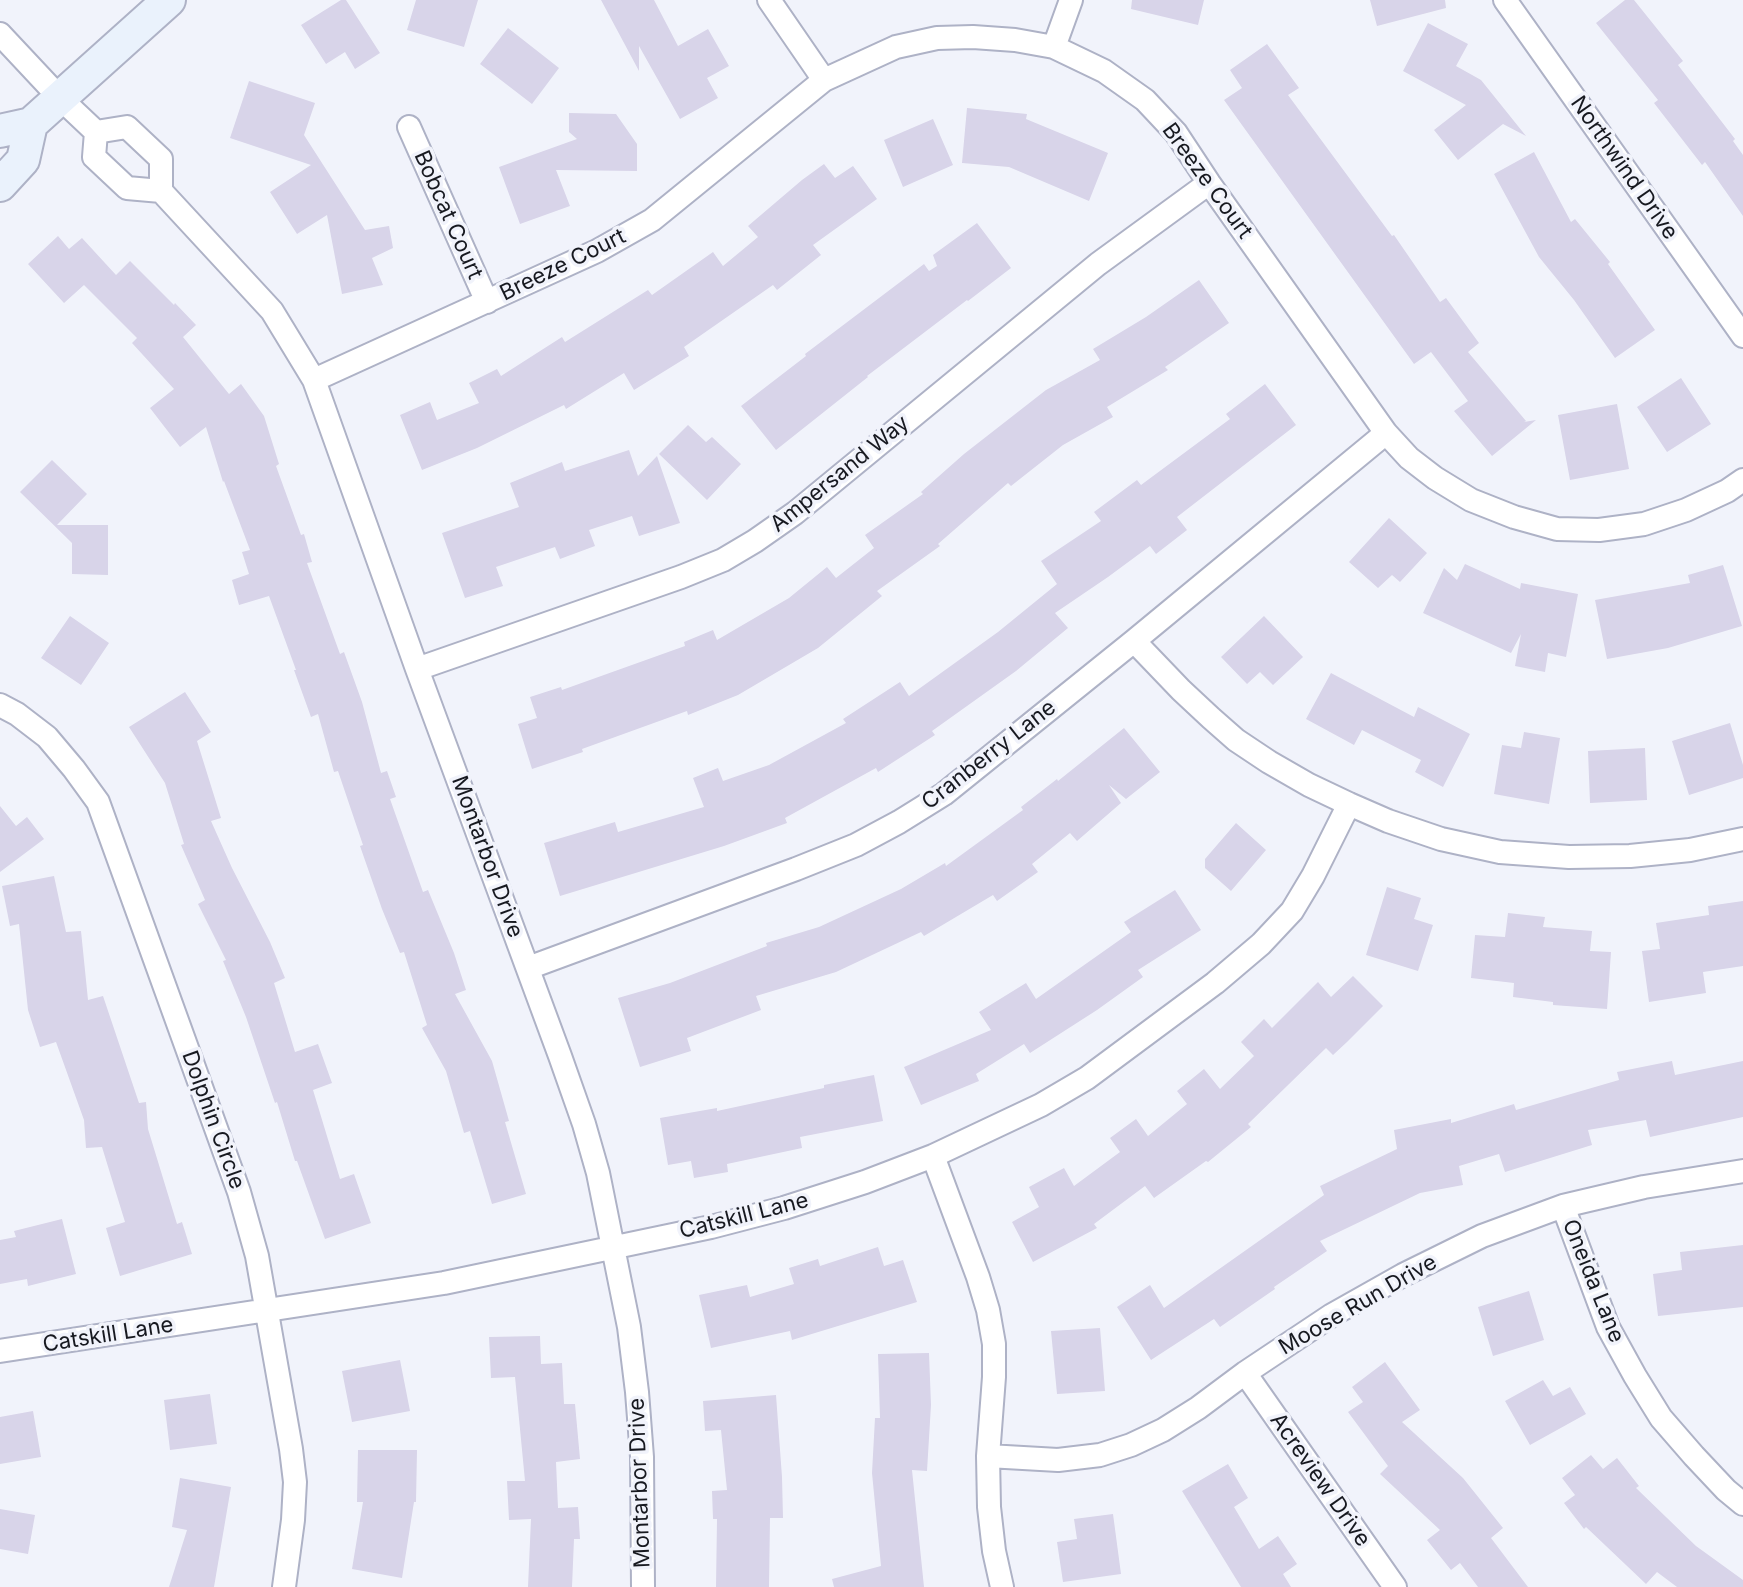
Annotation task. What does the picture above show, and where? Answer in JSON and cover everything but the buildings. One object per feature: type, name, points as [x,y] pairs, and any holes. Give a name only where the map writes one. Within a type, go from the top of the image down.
[{"type":"main road","points":[[0,185],[23,160],[16,127],[60,98],[169,0]]},
{"type":"street","points":[[769,0],[824,80]]},
{"type":"street","points":[[1054,47],[1071,0]]},
{"type":"street","name":"Northwind Drive","points":[[1505,0],[1743,336]]},
{"type":"street","points":[[0,34],[96,132]]},
{"type":"street","name":"Breeze Court","points":[[314,380],[597,251],[652,220],[824,80],[896,47],[937,38],[973,37],[1054,47],[1104,71],[1145,100],[1176,133],[1386,433],[1409,458],[1471,500],[1557,529],[1599,530],[1644,524],[1686,510],[1743,480]]},
{"type":"street","points":[[127,127],[161,159],[161,191],[127,188],[94,157],[96,132],[127,127]]},
{"type":"street","name":"Bobcat Court","points":[[409,127],[487,302]]},
{"type":"street","name":"Ampersand Way","points":[[417,669],[681,577],[723,560],[755,541],[795,513],[1098,264],[1209,183]]},
{"type":"street","name":"Montarbor Drive","points":[[161,191],[272,311],[314,380],[584,1124],[598,1173],[629,1327],[642,1457],[643,1587]]},
{"type":"street","name":"Cranberry Lane","points":[[528,968],[856,845],[944,794],[1386,433]]},
{"type":"street","points":[[1134,641],[1181,690],[1236,740],[1269,762],[1349,804],[1441,839],[1500,852],[1569,857],[1630,856],[1690,850],[1743,839]]},
{"type":"street","name":"Dolphin Circle","points":[[0,705],[47,737],[98,802],[239,1192],[257,1256],[295,1482],[284,1587]]},
{"type":"street","name":"Catskill Lane","points":[[0,1351],[444,1283],[711,1227],[784,1208],[933,1156],[1041,1105],[1087,1078],[1215,983],[1261,944],[1292,911],[1349,804]]},
{"type":"street","points":[[933,1156],[978,1277],[994,1344],[988,1456],[989,1507],[1002,1587]]},
{"type":"street","name":"Moose Run Drive","points":[[988,1456],[1058,1460],[1100,1455],[1131,1445],[1198,1408],[1332,1315],[1482,1236],[1563,1206],[1644,1187],[1743,1171]]},
{"type":"street","name":"Oneida Lane","points":[[1563,1206],[1608,1327],[1635,1376],[1661,1418],[1726,1490],[1743,1504]]},
{"type":"street","name":"Acreview Drive","points":[[1245,1373],[1395,1587]]}]
